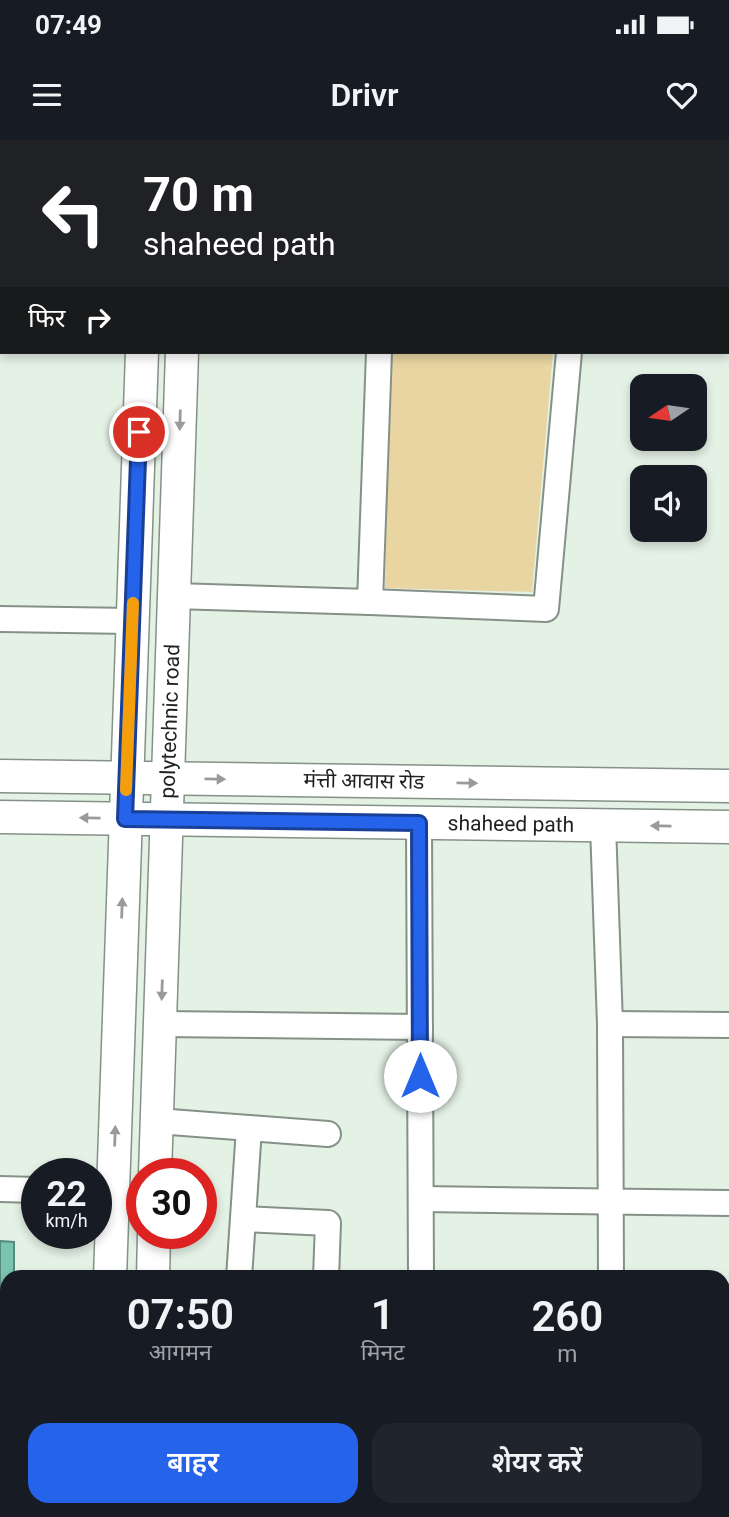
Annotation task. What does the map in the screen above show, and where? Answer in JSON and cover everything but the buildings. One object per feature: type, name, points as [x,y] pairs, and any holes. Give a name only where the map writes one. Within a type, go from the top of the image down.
[{"type":"street","points":[[107,1158],[127,778],[142,354]]},
{"type":"street","name":"polytechnic road","points":[[155,1158],[182,354]]},
{"type":"street","points":[[370,602],[379,354]]},
{"type":"street","points":[[174,596],[546,608],[569,354]]},
{"type":"street","points":[[0,619],[132,621]]},
{"type":"street","name":"मंत्ती आवास रोड","points":[[0,776],[729,786]]},
{"type":"street","name":"shaheed path","points":[[0,817],[729,827]]},
{"type":"street","points":[[419,823],[421,1270]]},
{"type":"street","points":[[603,825],[610,1024],[611,1270]]},
{"type":"street","points":[[160,1024],[420,1027]]},
{"type":"street","points":[[610,1024],[729,1025]]},
{"type":"street","points":[[156,1121],[328,1134]]},
{"type":"street","points":[[240,1270],[249,1128]]},
{"type":"street","points":[[0,1189],[21,1190]]},
{"type":"street","points":[[421,1199],[729,1203]]},
{"type":"street","points":[[243,1219],[328,1223],[326,1270]]},
{"type":"street","points":[[108,1249],[110,1270]]},
{"type":"street","points":[[153,1270],[154,1249]]},
{"type":"shaded area","points":[[390,354],[553,354],[532,592],[385,588]]},
{"type":"slow traffic","points":[[126,790],[133,603]]},
{"type":"route","points":[[139,432],[125,819],[419,823],[420,1076]]}]
